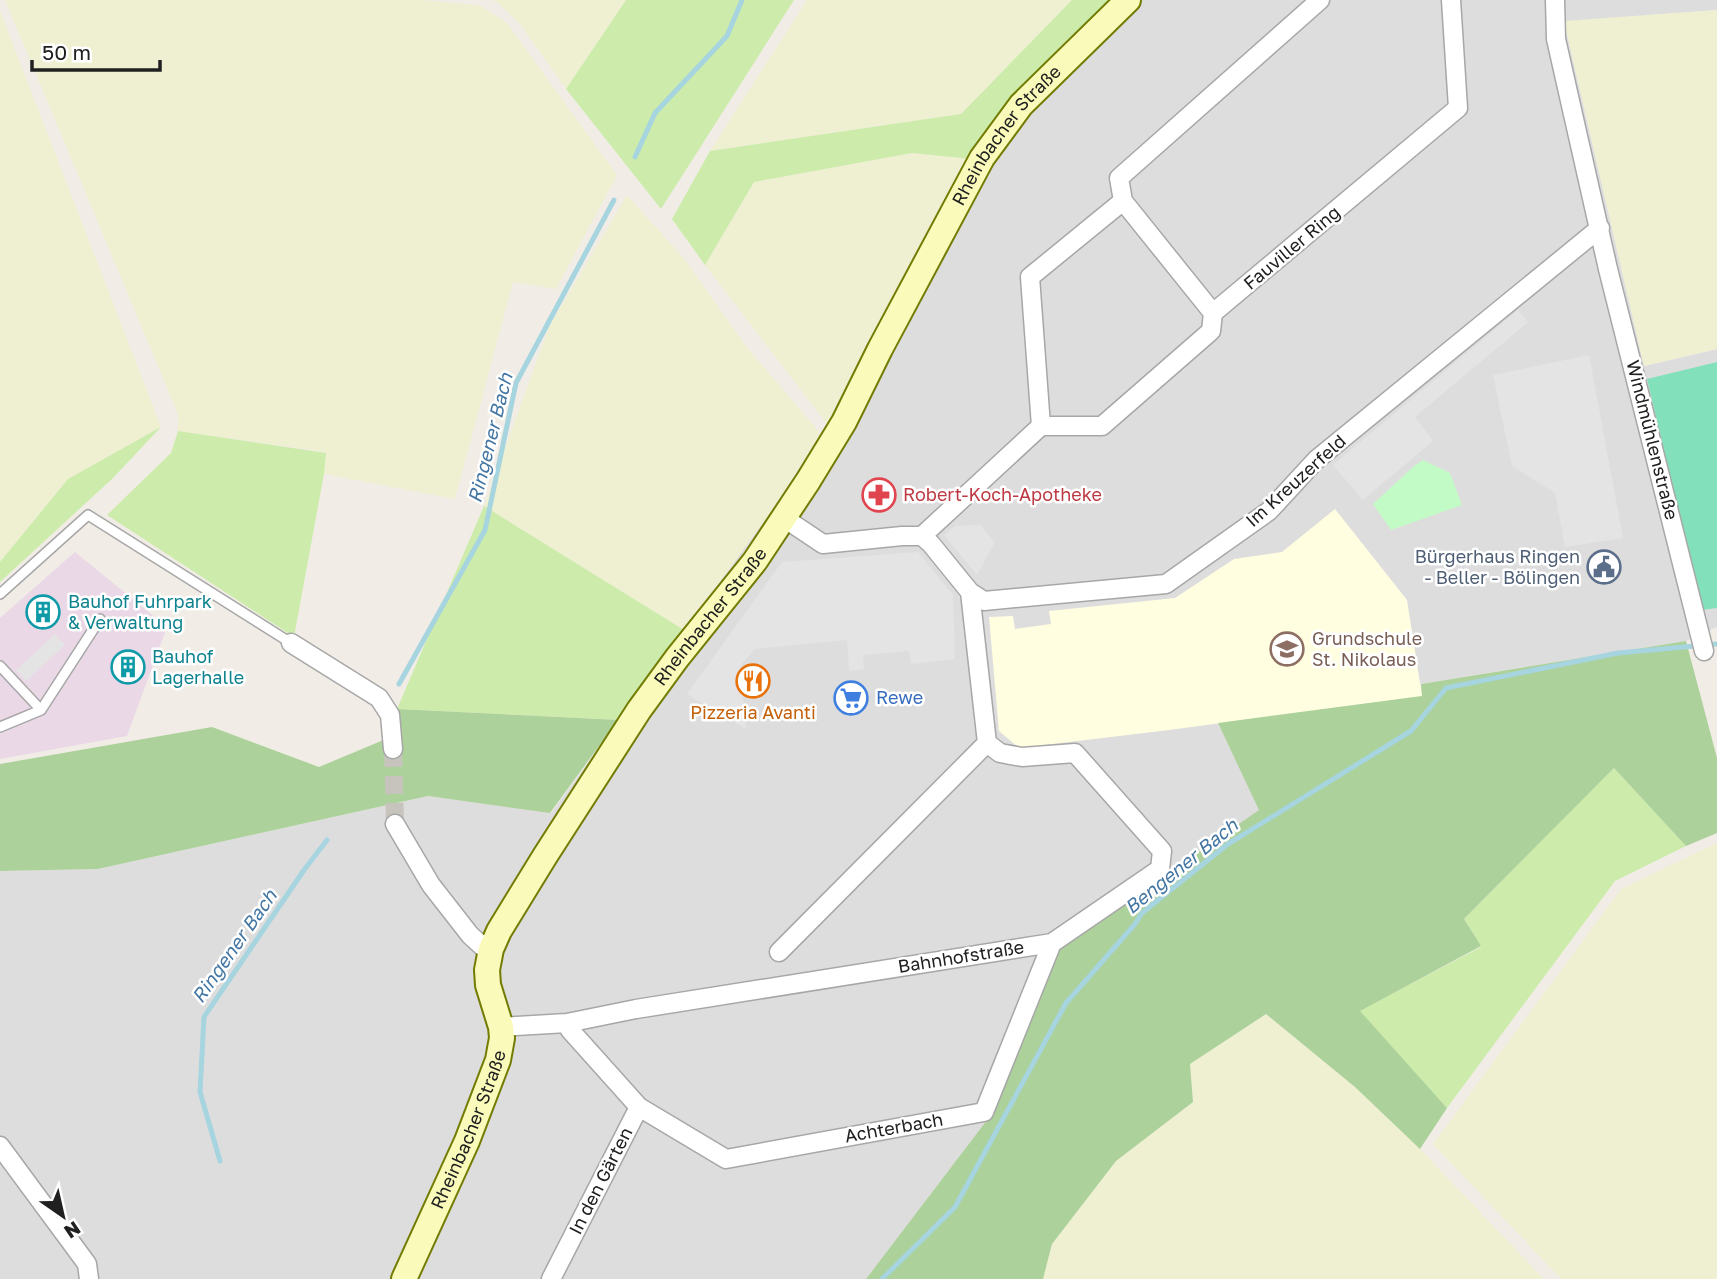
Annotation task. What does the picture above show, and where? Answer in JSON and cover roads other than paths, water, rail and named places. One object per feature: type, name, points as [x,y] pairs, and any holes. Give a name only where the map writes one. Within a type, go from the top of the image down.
[{"type":"main road","name":"Rheinbacher Straße","points":[[404,1279],[467,1141],[498,1060],[502,1027],[487,978],[488,958],[503,923],[639,710],[750,568],[784,518],[844,422],[982,158],[1021,105],[1128,0]]},
{"type":"street","points":[[1213,313],[1123,201],[1119,178],[1320,0]]},
{"type":"street","name":"Fauviller Ring","points":[[1041,426],[1102,426],[1211,331],[1213,313],[1458,108],[1451,0]]},
{"type":"street","points":[[1555,0],[1556,39],[1600,228]]},
{"type":"street","points":[[922,536],[1041,426],[1030,278],[1123,201]]},
{"type":"street","name":"Im Kreuzerfeld","points":[[970,592],[984,601],[1166,584],[1269,511],[1316,460],[1600,228]]},
{"type":"street","name":"Windmühlenstraße","points":[[1600,228],[1704,651]]},
{"type":"street","points":[[779,952],[987,743],[970,592],[931,544],[922,536],[902,536],[823,544],[784,518]]},
{"type":"street","points":[[291,643],[379,698],[390,715],[393,749]]},
{"type":"street","name":"Bahnhofstraße","points":[[502,1027],[567,1023],[636,1009],[1052,943],[1160,869],[1162,851],[1075,753],[1022,757],[1000,753],[987,743]]},
{"type":"street","points":[[395,824],[431,885],[470,935],[482,946],[491,949]]},
{"type":"street","name":"Achterbach","points":[[639,1107],[726,1159],[984,1112],[1052,943]]},
{"type":"street","name":"In den Gärten","points":[[551,1279],[639,1107],[570,1030],[567,1023]]},
{"type":"street","points":[[0,1146],[87,1264],[89,1279]]},
{"type":"lane","points":[[0,594],[88,514],[291,643]]},
{"type":"lane","points":[[0,727],[41,710],[100,619]]},
{"type":"lane","points":[[0,666],[41,710]]},
{"type":"waterway","name":"Ringener Bach","points":[[635,157],[655,113],[727,36],[742,0]]},
{"type":"waterway","name":"Ringener Bach","points":[[399,684],[485,530],[516,383],[614,200]]},
{"type":"waterway","name":"Bengener Bach","points":[[882,1279],[955,1207],[1066,1003],[1142,913],[1228,844],[1411,731],[1446,688],[1618,653],[1717,644]]},
{"type":"waterway","name":"Ringener Bach","points":[[220,1161],[200,1092],[204,1017],[327,840]]},
{"type":"tunnel","points":[[393,749],[395,824]]},
{"type":"place","name":"Robert-Koch-Apotheke","points":[[879,495]]},
{"type":"place","name":"Bürgerhaus Ringen - Beller - Bölingen","points":[[1604,567]]},
{"type":"place","name":"Bauhof Fuhrpark & Verwaltung","points":[[43,612]]},
{"type":"place","name":"Grundschule St. Nikolaus","points":[[1287,649]]},
{"type":"place","name":"Bauhof Lagerhalle","points":[[128,667]]},
{"type":"place","name":"Pizzeria Avanti","points":[[753,681]]},
{"type":"place","name":"Rewe","points":[[851,698]]}]
